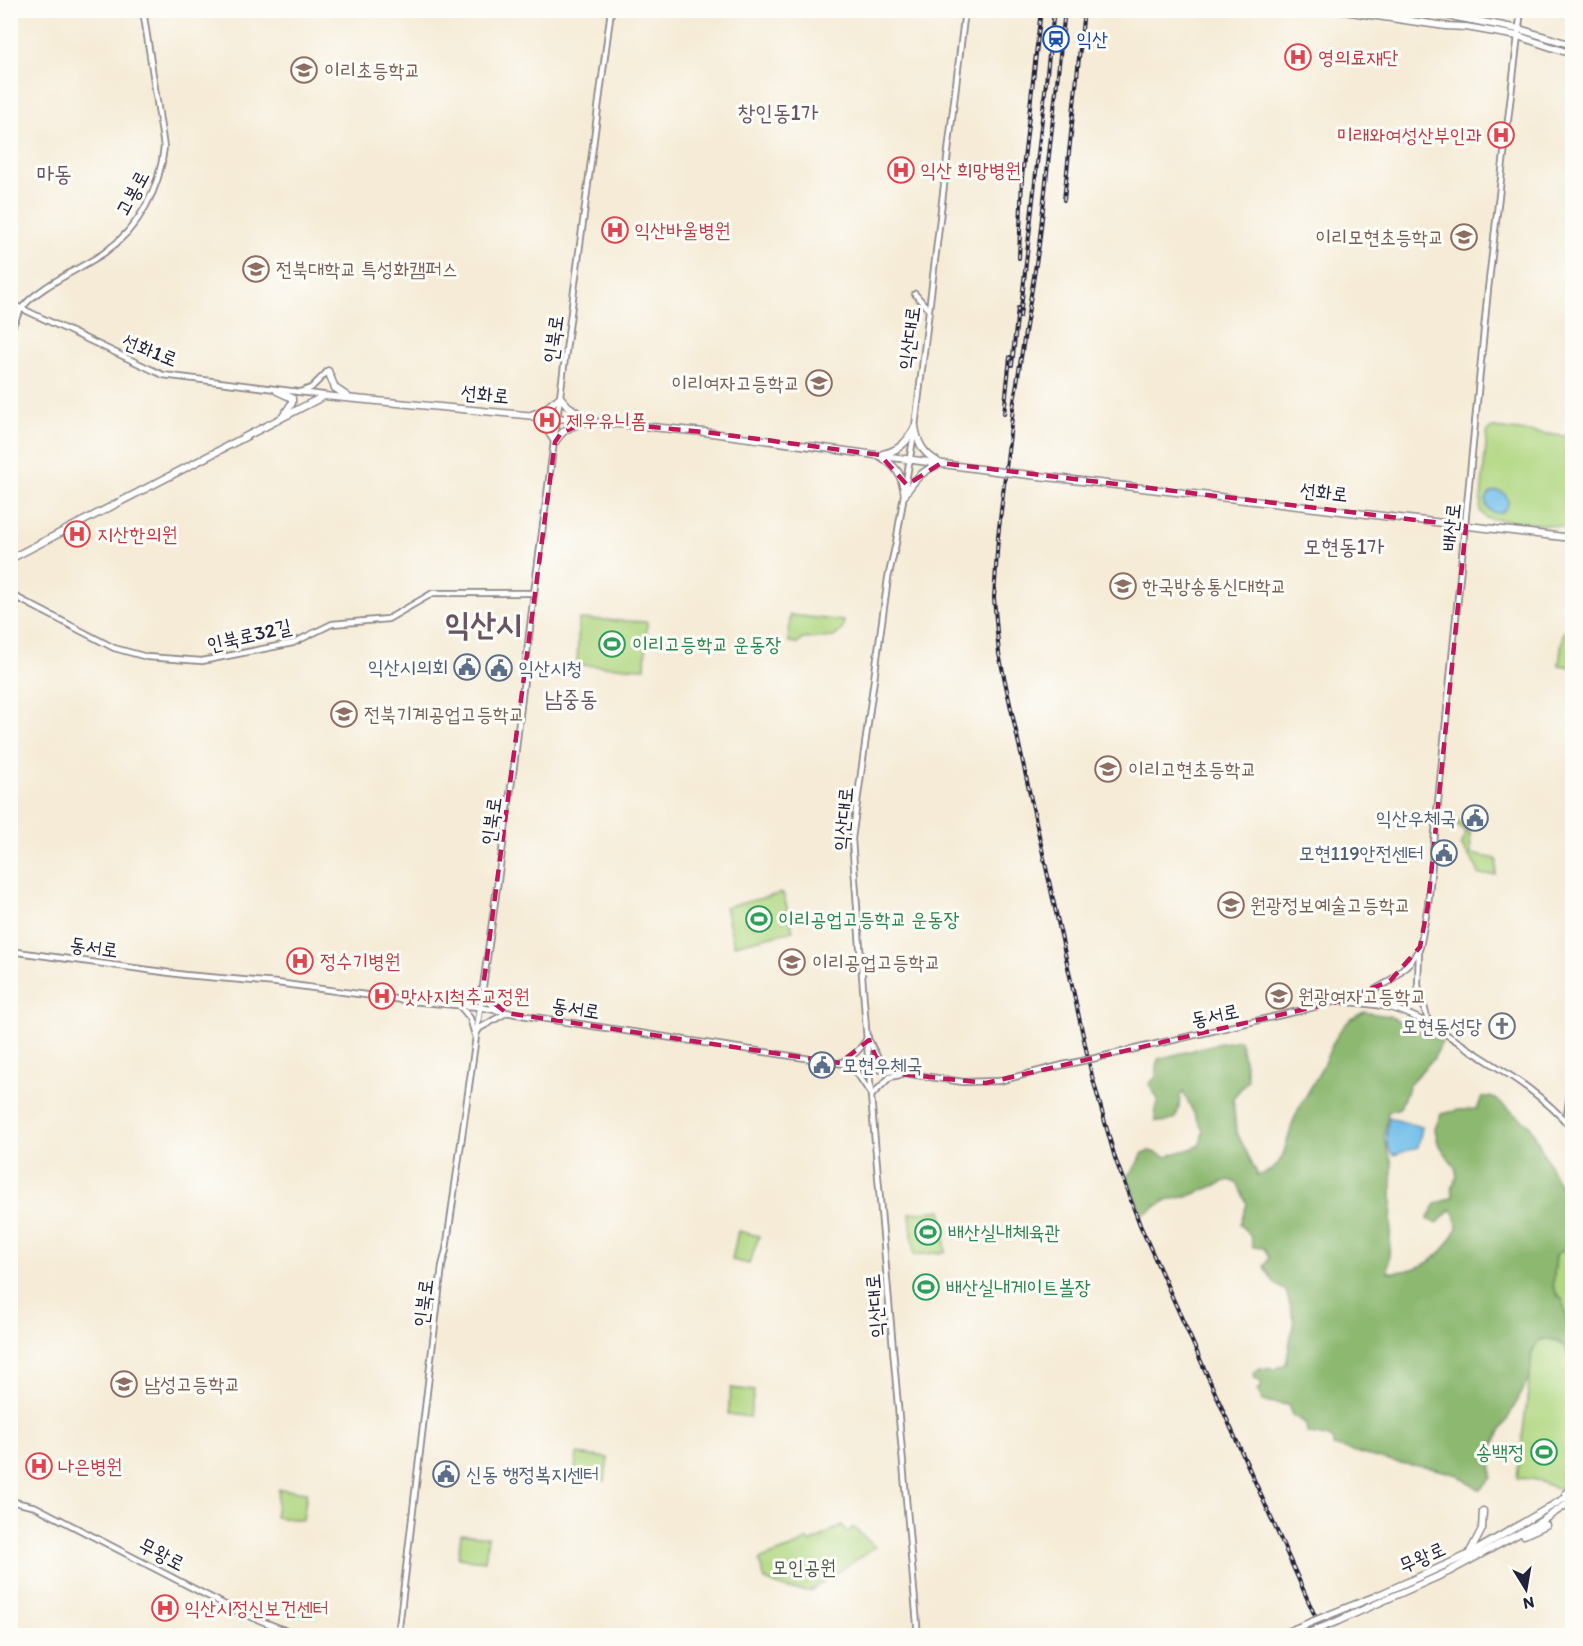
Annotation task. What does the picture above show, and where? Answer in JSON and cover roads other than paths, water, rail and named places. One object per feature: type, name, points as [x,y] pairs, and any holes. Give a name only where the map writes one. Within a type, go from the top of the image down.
[{"type":"main road","points":[[1337,10],[1444,27],[1466,24],[1519,29],[1572,45]]},
{"type":"main road","points":[[1419,10],[1518,36],[1572,54]]},
{"type":"main road","points":[[328,371],[335,388],[340,393],[353,398]]},
{"type":"main road","points":[[277,391],[292,398],[292,403],[284,416]]},
{"type":"main road","points":[[10,559],[324,396]]},
{"type":"main road","name":"선화로","points":[[324,396],[704,432],[995,471],[1572,538]]},
{"type":"main road","points":[[531,415],[542,411],[560,397],[589,421]]},
{"type":"main road","points":[[531,415],[548,429],[555,442],[568,427],[589,421]]},
{"type":"main road","points":[[879,455],[896,451],[907,441],[915,427]]},
{"type":"main road","points":[[915,427],[918,441],[925,454],[941,464]]},
{"type":"main road","points":[[879,455],[894,466],[902,476],[905,495]]},
{"type":"main road","points":[[905,495],[915,478],[926,470],[941,464]]},
{"type":"main road","points":[[1571,1497],[1566,1493],[1572,1488]]},
{"type":"main road","name":"무왕로","points":[[1301,1635],[1448,1572],[1502,1544],[1571,1497]]},
{"type":"main road","name":"무왕로","points":[[1278,1635],[1374,1597],[1470,1554],[1571,1497]]},
{"type":"main road","points":[[1470,1554],[1482,1529],[1483,1511]]},
{"type":"main road","points":[[1502,1544],[1546,1525]]},
{"type":"street","name":"고봉로","points":[[10,332],[20,309],[48,286],[120,240],[142,214],[154,190],[162,169],[164,147],[143,10]]},
{"type":"street","name":"인북로","points":[[398,1635],[442,1266],[515,757],[534,593],[611,10]]},
{"type":"street","name":"익산대로","points":[[918,1635],[871,1096],[852,839],[888,578],[905,495],[915,427],[965,10]]},
{"type":"street","points":[[1362,10],[1466,24]]},
{"type":"street","points":[[1400,10],[1466,24]]},
{"type":"street","name":"배산로","points":[[1340,1001],[1380,988],[1404,969],[1419,947],[1428,904],[1488,289],[1521,10]]},
{"type":"street","points":[[915,294],[928,309]]},
{"type":"street","name":"선화1로","points":[[10,303],[163,375],[324,396]]},
{"type":"street","points":[[298,393],[311,388],[328,371]]},
{"type":"street","name":"인북로32길","points":[[10,594],[114,648],[147,657],[202,662],[292,642],[332,624],[388,619],[433,593],[534,593]]},
{"type":"street","points":[[1419,947],[1418,985],[1429,1024]]},
{"type":"street","name":"동서로","points":[[10,951],[185,975],[277,983],[479,1007],[902,1074],[986,1083],[1340,1001]]},
{"type":"street","points":[[476,1035],[470,1018],[459,1005],[469,1001],[483,988],[492,1005],[507,1012]]},
{"type":"street","points":[[1340,1001],[1369,1003],[1393,1009],[1429,1024],[1513,1077],[1572,1129]]},
{"type":"street","points":[[476,1035],[480,1028],[507,1012]]},
{"type":"street","points":[[840,1063],[853,1057],[868,1036]]},
{"type":"street","points":[[868,1036],[876,1057],[902,1074]]},
{"type":"street","points":[[840,1063],[857,1073],[871,1096],[890,1077],[902,1074]]},
{"type":"street","points":[[1566,1122],[1572,1079]]},
{"type":"street","name":"무왕로","points":[[10,1501],[36,1507],[237,1611],[299,1635]]},
{"type":"water","points":[[1497,491],[1507,498],[1508,502],[1501,512],[1497,513],[1487,506],[1486,502],[1493,492]]},
{"type":"water","points":[[1389,1118],[1422,1127],[1418,1147],[1394,1155],[1387,1142]]},
{"type":"railway","points":[[1019,258],[1022,177],[1041,10]]},
{"type":"railway","points":[[1020,317],[1054,10]]},
{"type":"railway","points":[[1065,10],[1039,245],[1013,408],[998,537],[994,598],[999,654],[1092,1076],[1115,1158],[1140,1225],[1324,1636]]},
{"type":"railway","points":[[1064,200],[1084,10]]},
{"type":"railway","points":[[1012,365],[1018,308]]},
{"type":"railway","points":[[1004,414],[1010,357]]},
{"type":"place","name":"익산","points":[[1056,39]]},
{"type":"place","name":"영의료재단","points":[[1298,57]]},
{"type":"place","name":"이리초등학교","points":[[304,70]]},
{"type":"place","name":"미래와여성산부인과","points":[[1501,135]]},
{"type":"place","name":"익산 희망병원","points":[[901,170]]},
{"type":"place","name":"익산바울병원","points":[[615,230]]},
{"type":"place","name":"이리모현초등학교","points":[[1464,237]]},
{"type":"place","name":"전북대학교 특성화캠퍼스","points":[[256,269]]},
{"type":"place","name":"이리여자고등학교","points":[[819,383]]},
{"type":"place","name":"제우유니폼","points":[[547,420]]},
{"type":"place","name":"지산한의원","points":[[77,534]]},
{"type":"place","name":"한국방송통신대학교","points":[[1123,586]]},
{"type":"place","name":"이리고등학교 운동장","points":[[612,644]]},
{"type":"place","name":"익산시의회","points":[[467,667]]},
{"type":"place","name":"익산시청","points":[[499,668]]},
{"type":"place","name":"전북기계공업고등학교","points":[[344,714]]},
{"type":"place","name":"이리고현초등학교","points":[[1108,769]]},
{"type":"place","name":"익산우체국","points":[[1475,818]]},
{"type":"place","name":"모현119안전센터","points":[[1444,853]]},
{"type":"place","name":"원광정보예술고등학교","points":[[1231,905]]},
{"type":"place","name":"이리공업고등학교 운동장","points":[[759,919]]},
{"type":"place","name":"정수기병원","points":[[300,961]]},
{"type":"place","name":"이리공업고등학교","points":[[792,962]]},
{"type":"place","name":"맛사지척추교정원","points":[[382,996]]},
{"type":"place","name":"원광여자고등학교","points":[[1279,996]]},
{"type":"place","name":"모현동성당","points":[[1502,1026]]},
{"type":"place","name":"모현우체국","points":[[822,1065]]},
{"type":"place","name":"배산실내체육관","points":[[928,1232]]},
{"type":"place","name":"배산실내게이트볼장","points":[[926,1287]]},
{"type":"place","name":"남성고등학교","points":[[124,1384]]},
{"type":"place","name":"송백정","points":[[1544,1452]]},
{"type":"place","name":"나은병원","points":[[39,1466]]},
{"type":"place","name":"신동 행정복지센터","points":[[446,1474]]},
{"type":"place","name":"익산시정신보건센터","points":[[165,1608]]},
{"type":"district","name":"창인동1가","points":[[778,112]]},
{"type":"district","name":"마동","points":[[54,173]]},
{"type":"district","name":"모현동1가","points":[[1344,546]]},
{"type":"district","name":"익산시","points":[[483,624]]},
{"type":"district","name":"남중동","points":[[571,698]]},
{"type":"park label","name":"모인공원","points":[[804,1567]]}]
